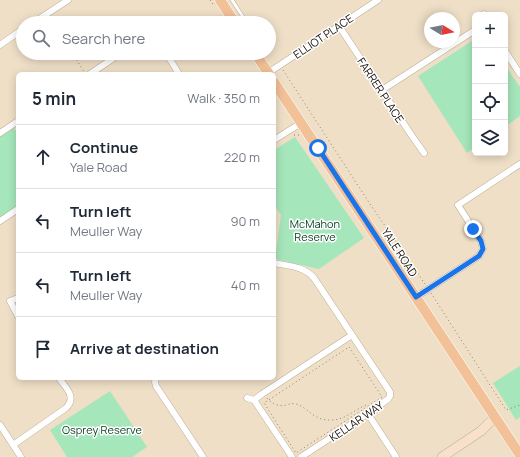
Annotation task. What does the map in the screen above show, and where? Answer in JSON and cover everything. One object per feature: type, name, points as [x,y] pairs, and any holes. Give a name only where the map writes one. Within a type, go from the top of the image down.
[{"type":"main road","points":[[220,0],[230,16]]},
{"type":"main road","name":"YALE ROAD","points":[[260,60],[267,72]]},
{"type":"main road","name":"YALE ROAD","points":[[276,85],[520,456]]},
{"type":"street","points":[[44,16],[68,0]]},
{"type":"street","name":"ELLIOT PLACE","points":[[276,72],[378,0]]},
{"type":"street","name":"FARRER PLACE","points":[[339,26],[424,153]]},
{"type":"street","points":[[382,90],[472,32]]},
{"type":"street","points":[[0,45],[16,34]]},
{"type":"street","points":[[508,56],[520,74]]},
{"type":"street","points":[[92,72],[110,60]]},
{"type":"street","points":[[170,60],[178,72]]},
{"type":"street","points":[[0,133],[16,122]]},
{"type":"street","points":[[276,139],[301,123]]},
{"type":"street","points":[[416,297],[479,256],[483,249],[481,241],[455,205],[520,164]]},
{"type":"street","points":[[0,221],[16,210]]},
{"type":"street","name":"KELLAR WAY","points":[[276,263],[301,268],[310,273],[390,392],[388,399],[371,412],[301,457]]},
{"type":"street","points":[[16,299],[10,301],[16,312]]},
{"type":"street","points":[[254,400],[352,335]]},
{"type":"street","points":[[13,445],[69,405],[71,402],[70,396],[60,380]]},
{"type":"street","points":[[154,380],[156,386],[203,457]]},
{"type":"street","points":[[247,398],[254,400],[292,457]]},
{"type":"street","points":[[371,412],[396,457]]},
{"type":"street","points":[[442,457],[481,431],[489,423],[497,421]]},
{"type":"street","points":[[0,425],[21,457]]},
{"type":"lane","points":[[232,0],[243,16]]},
{"type":"path","points":[[78,60],[87,72]]},
{"type":"path","points":[[281,69],[428,289],[506,410],[520,405]]},
{"type":"path","points":[[349,347],[382,397],[368,406],[296,453],[264,403],[349,347]]},
{"type":"path","points":[[262,394],[271,403],[283,405],[291,403],[296,404],[306,409],[317,418],[324,420],[336,420],[348,416],[352,412],[366,405],[368,406]]},
{"type":"path","points":[[368,406],[371,407],[371,412]]},
{"type":"green space","points":[[472,41],[472,149],[467,153],[418,76]]},
{"type":"green space","points":[[508,69],[520,87],[520,116],[508,125]]},
{"type":"green space","points":[[13,127],[16,131],[16,210],[0,221],[0,136]]},
{"type":"green space","name":"McMahon Reserve","points":[[295,137],[364,238],[319,269],[276,259],[281,215],[276,208],[276,149]]},
{"type":"green space","points":[[520,366],[520,417],[516,420],[493,383]]},
{"type":"green space","name":"Osprey Reserve","points":[[110,391],[147,447],[132,457],[67,457],[50,430]]},
{"type":"route","points":[[318,148],[416,297],[479,256],[483,249],[481,241],[473,229]]}]
